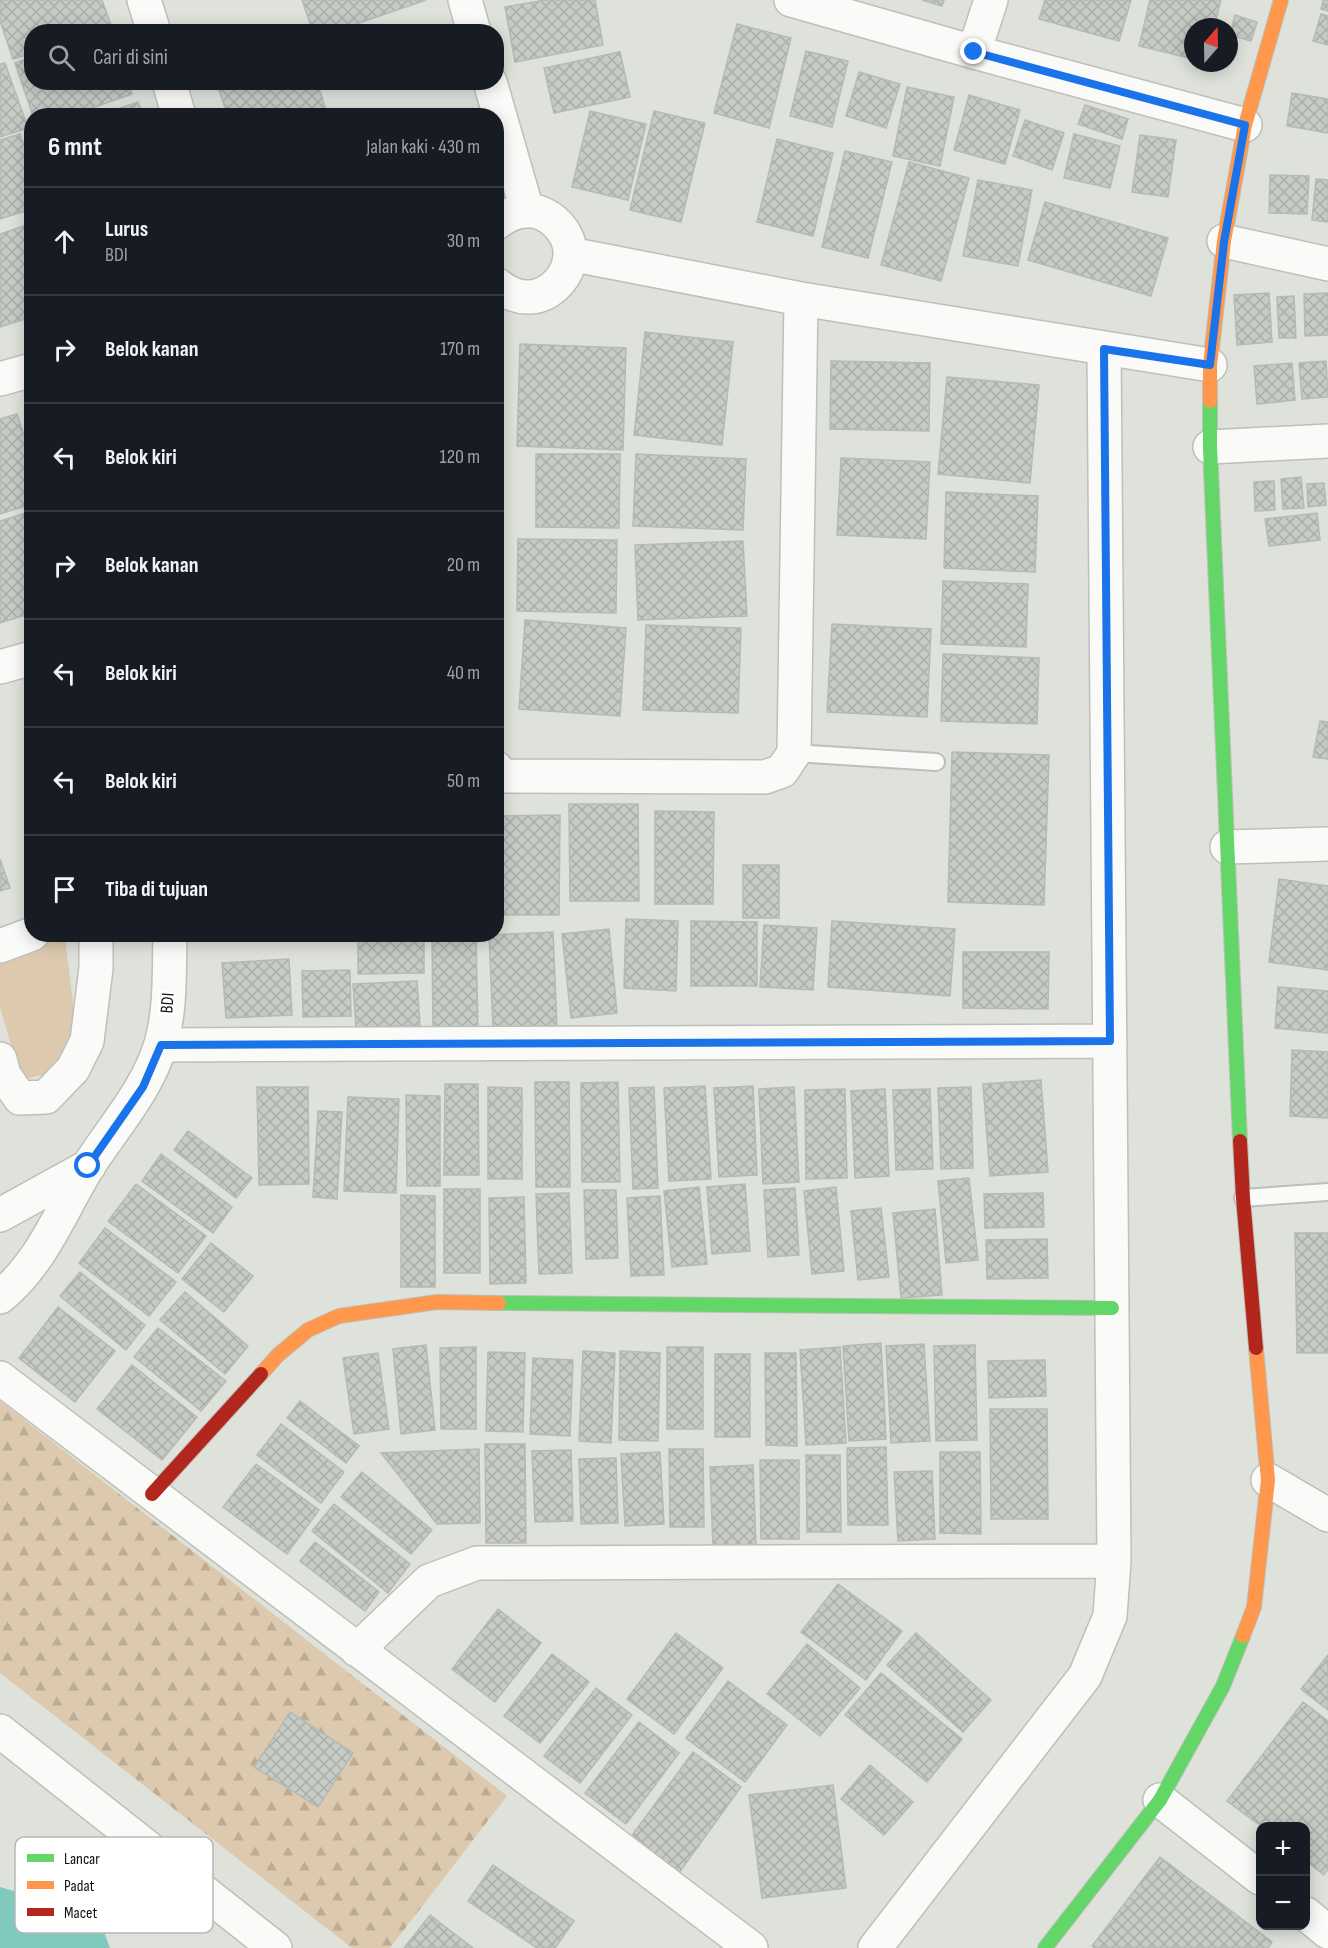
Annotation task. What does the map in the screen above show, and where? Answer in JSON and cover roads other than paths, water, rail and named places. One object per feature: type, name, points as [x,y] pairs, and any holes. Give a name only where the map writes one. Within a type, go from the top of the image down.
[{"type":"street","points":[[144,0],[152,24]]},
{"type":"street","points":[[465,0],[472,24]]},
{"type":"street","points":[[791,0],[1245,125]]},
{"type":"street","points":[[974,52],[991,0]]},
{"type":"street","points":[[1045,1948],[1160,1800],[1223,1686],[1254,1607],[1268,1480],[1243,1198],[1210,447],[1210,365],[1224,242],[1245,125],[1281,0]]},
{"type":"street","points":[[171,90],[177,108]]},
{"type":"street","points":[[491,90],[497,108]]},
{"type":"street","points":[[504,133],[527,210]]},
{"type":"street","points":[[504,218],[527,210],[544,214],[558,223],[567,238],[570,254],[565,275],[550,291],[530,297],[509,294],[504,290]]},
{"type":"street","points":[[1224,242],[1328,264]]},
{"type":"street","points":[[570,254],[801,299],[1210,365]]},
{"type":"street","points":[[504,776],[765,777],[782,771],[794,753],[801,299]]},
{"type":"street","points":[[875,1948],[1085,1676],[1110,1617],[1114,1562],[1104,349]]},
{"type":"street","points":[[0,379],[24,372]]},
{"type":"street","points":[[1210,447],[1328,441]]},
{"type":"street","points":[[0,667],[24,660]]},
{"type":"street","points":[[1227,847],[1328,844]]},
{"type":"street","points":[[0,946],[24,937]]},
{"type":"street","points":[[0,1059],[4,1076],[20,1098],[46,1097],[73,1069],[87,1041],[96,968],[96,942]]},
{"type":"street","name":"BDI","points":[[0,1215],[88,1166],[143,1087],[161,1045],[168,1014],[170,942]]},
{"type":"street","points":[[161,1045],[1110,1041]]},
{"type":"street","points":[[0,1297],[11,1288],[51,1237],[88,1166]]},
{"type":"street","points":[[152,1494],[278,1355],[308,1330],[339,1316],[436,1302],[1112,1308]]},
{"type":"street","points":[[0,1378],[751,1948]]},
{"type":"street","points":[[1268,1480],[1328,1515]]},
{"type":"street","points":[[357,1650],[429,1581],[477,1563],[1114,1562]]},
{"type":"street","points":[[0,1731],[134,1837]]},
{"type":"street","points":[[1160,1800],[1257,1876]]},
{"type":"street","points":[[213,1900],[274,1948]]},
{"type":"street","points":[[1310,1918],[1328,1932]]},
{"type":"lane","points":[[794,753],[936,762]]},
{"type":"lane","points":[[1243,1198],[1328,1192]]},
{"type":"water","points":[[0,1887],[15,1891],[15,1933],[104,1933],[110,1948],[0,1948]]}]
